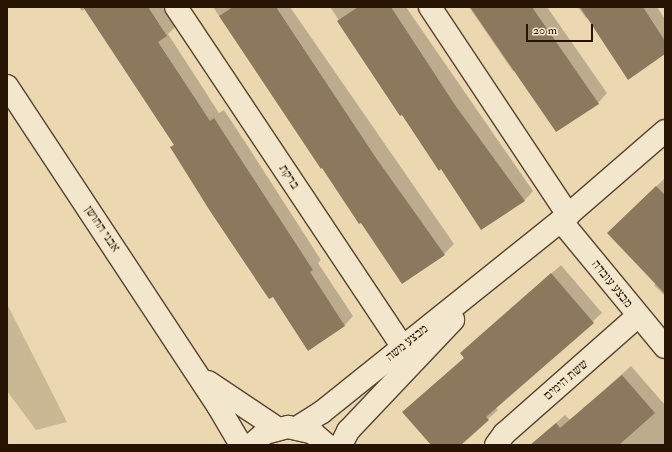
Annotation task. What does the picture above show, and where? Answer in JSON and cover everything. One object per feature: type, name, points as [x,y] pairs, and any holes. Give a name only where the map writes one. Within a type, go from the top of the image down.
[{"type":"street","name":"ברקת","points":[[176,7],[402,346]]},
{"type":"street","points":[[430,7],[564,218]]},
{"type":"street","name":"אבני החושן","points":[[7,86],[196,372],[241,445]]},
{"type":"street","name":"מבצע משה","points":[[251,445],[265,433],[288,428],[322,412],[514,256],[564,218],[665,132]]},
{"type":"street","name":"מבצע עובדה","points":[[564,218],[638,316],[665,347]]},
{"type":"street","name":"מבצע משה","points":[[340,445],[348,431],[514,256]]},
{"type":"street","name":"ששת הימים","points":[[496,445],[504,434],[638,316]]},
{"type":"street","name":"אבני החושן","points":[[196,372],[227,396],[288,428],[313,433],[327,445]]},
{"type":"shaded area","points":[[7,304],[67,422],[36,430],[7,391]]},
{"type":"building","points":[[83,7],[148,7],[167,36],[158,42],[210,121],[214,118],[313,270],[310,272],[345,326],[308,351],[273,297],[269,299],[210,211],[170,147],[174,145]]},
{"type":"building","points":[[233,7],[276,7],[376,158],[445,255],[402,284],[361,223],[359,224],[322,168],[321,169],[219,16]]},
{"type":"building","points":[[358,7],[391,7],[455,105],[525,201],[481,230],[441,169],[439,171],[402,115],[400,116],[337,21]]},
{"type":"building","points":[[470,7],[532,7],[599,104],[556,132]]},
{"type":"building","points":[[580,7],[643,7],[665,41],[665,54],[628,80]]},
{"type":"building","points":[[656,186],[665,195],[665,294],[607,233]]},
{"type":"building","points":[[551,273],[594,323],[486,417],[489,420],[461,445],[431,445],[402,412],[464,358],[460,353]]},
{"type":"building","points":[[622,375],[655,413],[619,445],[530,445],[556,423],[560,428]]}]
